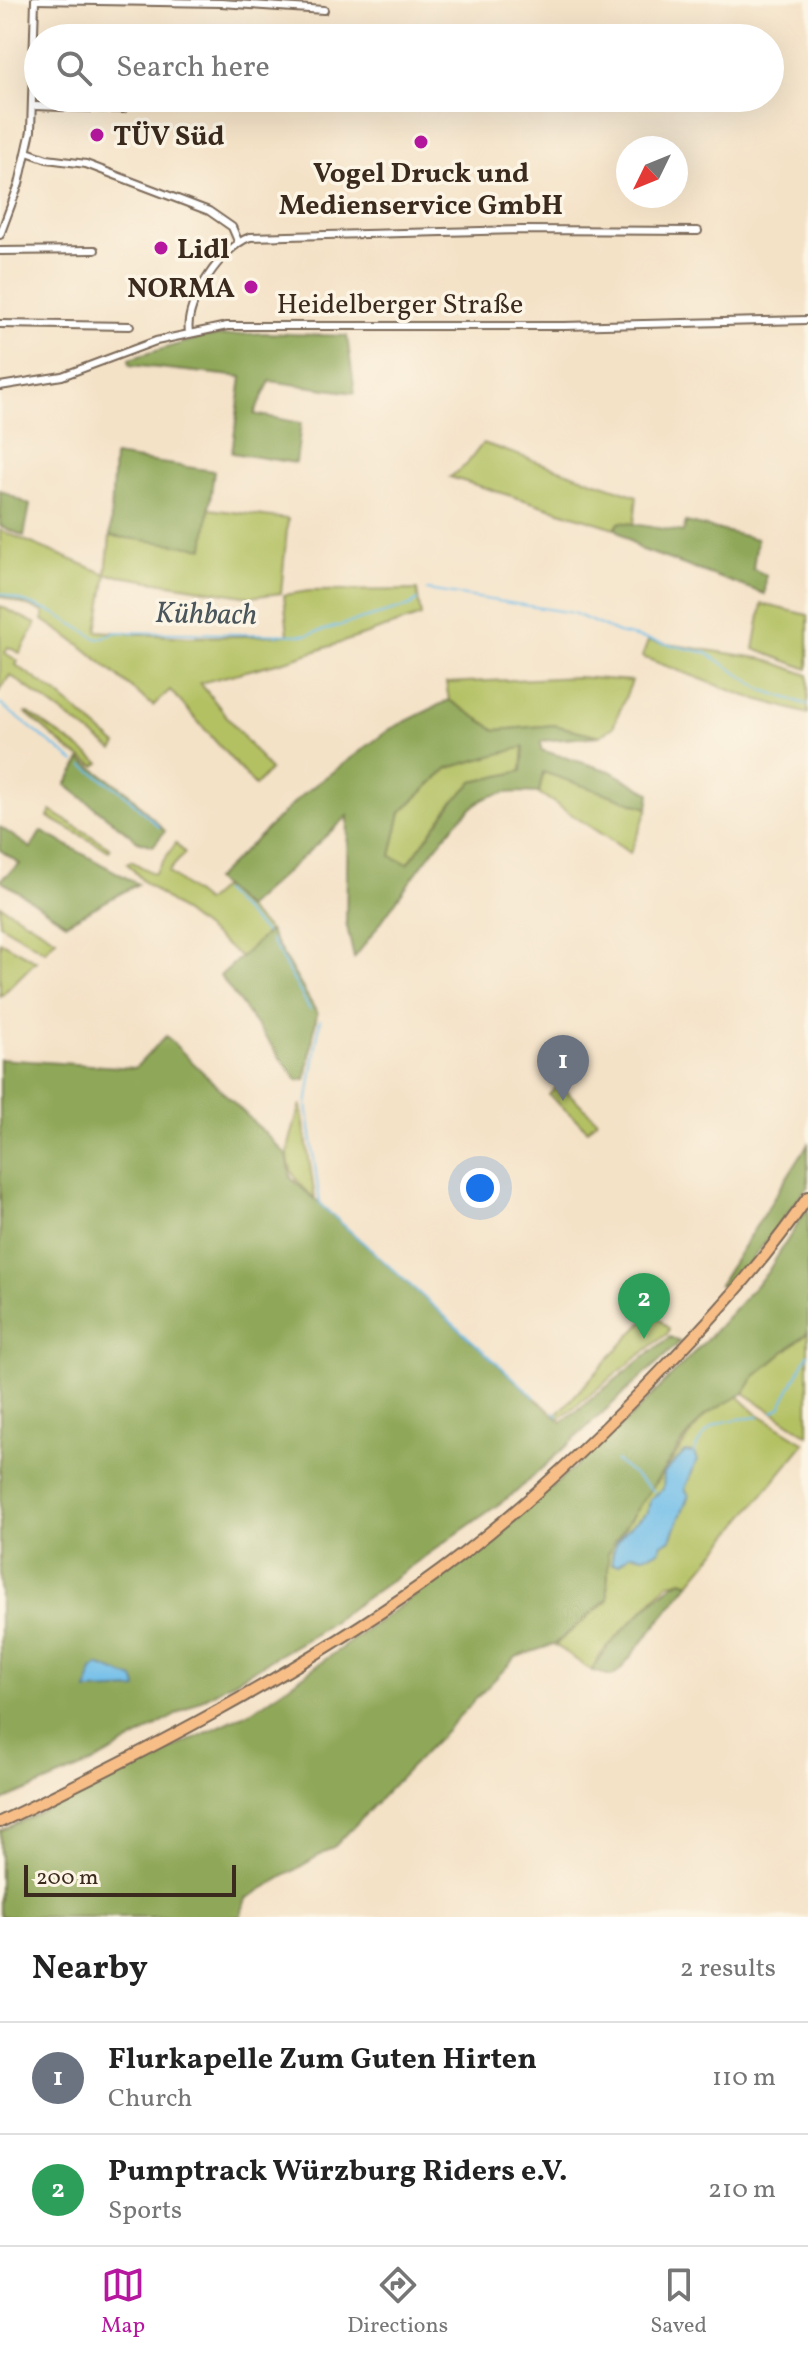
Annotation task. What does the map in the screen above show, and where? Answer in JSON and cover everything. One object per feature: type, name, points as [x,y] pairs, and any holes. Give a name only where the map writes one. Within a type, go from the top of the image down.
[{"type":"main road","points":[[0,1822],[202,1722],[311,1657],[423,1583],[532,1495],[618,1416],[699,1332],[808,1197]]},
{"type":"street","points":[[33,24],[35,0],[221,3],[324,10]]},
{"type":"street","points":[[0,235],[27,152],[33,112]]},
{"type":"street","points":[[27,152],[47,159],[86,164],[209,211],[232,227],[238,241]]},
{"type":"street","points":[[189,332],[189,310],[219,262],[238,241],[264,235],[698,231]]},
{"type":"street","points":[[0,251],[95,250]]},
{"type":"street","name":"Heidelberger Straße","points":[[0,386],[62,376],[189,332],[290,324],[564,326],[808,320]]},
{"type":"street","points":[[0,324],[130,326]]},
{"type":"green space","points":[[264,333],[347,336],[355,393],[270,381],[254,414],[301,423],[296,463],[232,453],[242,377],[130,365],[129,359],[203,337]]},
{"type":"green space","points":[[483,443],[637,496],[634,524],[620,522],[615,528],[450,477],[466,465]]},
{"type":"green space","points":[[114,456],[214,471],[204,548],[110,536]]},
{"type":"green space","points":[[0,490],[30,505],[24,536],[0,526]]},
{"type":"green space","points":[[209,509],[288,519],[281,593],[250,597],[107,574],[97,631],[188,637],[288,635],[284,595],[309,591],[417,590],[421,616],[292,659],[200,683],[270,770],[255,786],[170,690],[153,706],[79,644],[43,620],[44,612],[0,596],[0,530],[106,574],[110,536],[204,547]]},
{"type":"green space","points":[[620,522],[683,532],[686,522],[757,539],[753,569],[766,575],[765,594],[640,549],[615,528]]},
{"type":"green space","points":[[762,604],[808,615],[808,669],[754,649]]},
{"type":"green space","points":[[0,606],[36,624],[20,653],[8,647],[5,653],[117,745],[113,750],[10,675],[0,691]]},
{"type":"green space","points":[[648,641],[765,659],[808,675],[808,714],[746,696],[642,657]]},
{"type":"green space","points":[[577,677],[632,681],[613,727],[600,736],[554,725],[496,730],[449,700],[446,683]]},
{"type":"green space","points":[[449,700],[496,730],[554,725],[600,736],[541,741],[541,750],[610,771],[650,793],[648,808],[543,772],[539,793],[504,793],[484,799],[452,827],[354,958],[346,922],[348,816],[246,908],[214,880],[303,794],[390,729]],"holes":[[[524,747],[522,771],[473,782],[453,802],[408,864],[391,856],[401,812],[448,768]]]},
{"type":"green space","points":[[26,713],[100,763],[95,766],[70,751]]},
{"type":"green space","points":[[524,746],[522,771],[473,782],[453,802],[407,865],[391,856],[401,812],[448,768]]},
{"type":"green space","points":[[81,760],[125,790],[165,831],[153,846],[138,841],[66,785]]},
{"type":"green space","points":[[543,772],[648,808],[630,853],[539,793]]},
{"type":"green space","points":[[51,811],[111,848],[109,851],[48,817]]},
{"type":"green space","points":[[0,827],[31,848],[41,831],[138,884],[66,923],[0,880],[20,864],[0,850]]},
{"type":"green space","points":[[176,843],[185,853],[168,872],[205,902],[222,887],[269,931],[241,957],[143,881],[127,863],[131,861],[154,874]]},
{"type":"green space","points":[[0,905],[56,939],[45,951],[0,924]]},
{"type":"green space","points":[[269,931],[317,1013],[306,1079],[297,1080],[220,976]]},
{"type":"green space","points":[[0,941],[36,961],[0,997]]},
{"type":"green space","points":[[166,1036],[287,1155],[291,1178],[562,1422],[670,1337],[680,1342],[516,1492],[315,1634],[93,1763],[0,1802],[0,1059],[135,1068]]},
{"type":"green space","points":[[559,1084],[597,1120],[588,1130],[549,1095]]},
{"type":"green space","points":[[301,1104],[315,1199],[294,1176],[288,1156]]},
{"type":"green space","points":[[808,1144],[808,1186],[732,1286],[719,1285]]},
{"type":"green space","points":[[808,1207],[808,1332],[754,1377],[744,1393],[705,1415],[681,1444],[608,1552],[608,1599],[555,1644],[516,1657],[335,1846],[246,1899],[240,1917],[0,1917],[0,1831],[256,1709],[491,1541],[632,1416],[710,1336],[767,1273]]},
{"type":"green space","points":[[652,1312],[669,1329],[668,1333],[559,1419],[556,1416]]},
{"type":"green space","points":[[808,1332],[808,1435],[744,1393],[754,1377]]},
{"type":"green space","points":[[737,1395],[755,1412],[805,1443],[690,1583],[682,1580],[668,1584],[598,1657],[592,1671],[555,1645],[608,1600],[608,1552],[616,1538],[705,1415]]},
{"type":"green space","points":[[682,1580],[690,1583],[620,1670],[612,1676],[592,1671],[605,1651],[632,1622],[661,1594]]},
{"type":"water","points":[[685,1452],[694,1453],[697,1460],[685,1489],[689,1495],[671,1539],[662,1544],[659,1551],[644,1556],[631,1554],[619,1564],[612,1564],[618,1541],[648,1512],[650,1499],[663,1489],[664,1473]]},
{"type":"water","points":[[98,1665],[134,1679],[138,1689],[87,1691],[92,1670]]},
{"type":"waterway","name":"Kühbach","points":[[427,590],[573,613],[618,633],[707,653],[763,690],[808,705]]},
{"type":"waterway","name":"Kühbach","points":[[0,593],[54,613],[98,639],[117,632],[306,635],[410,606],[417,600]]},
{"type":"waterway","points":[[0,704],[75,762]]},
{"type":"waterway","points":[[84,766],[122,792],[159,827]]},
{"type":"waterway","points":[[222,891],[265,933]]},
{"type":"waterway","points":[[271,940],[310,1010]]},
{"type":"waterway","points":[[320,1020],[307,1105],[320,1204],[535,1397]]},
{"type":"waterway","points":[[773,1412],[780,1408],[808,1354]]},
{"type":"waterway","points":[[555,1412],[558,1416]]},
{"type":"waterway","points":[[694,1453],[711,1428],[727,1421],[759,1417]]},
{"type":"waterway","points":[[616,1461],[655,1492]]},
{"type":"place","name":"TÜV Süd","points":[[97,135]]},
{"type":"place","name":"Vogel Druck und Medienservice GmbH","points":[[421,142]]},
{"type":"place","name":"Lidl","points":[[161,248]]},
{"type":"place","name":"NORMA","points":[[251,287]]},
{"type":"place","name":"Flurkapelle Zum Guten Hirten","points":[[563,1101]]},
{"type":"place","name":"Pumptrack Würzburg Riders e.V.","points":[[644,1339]]}]
